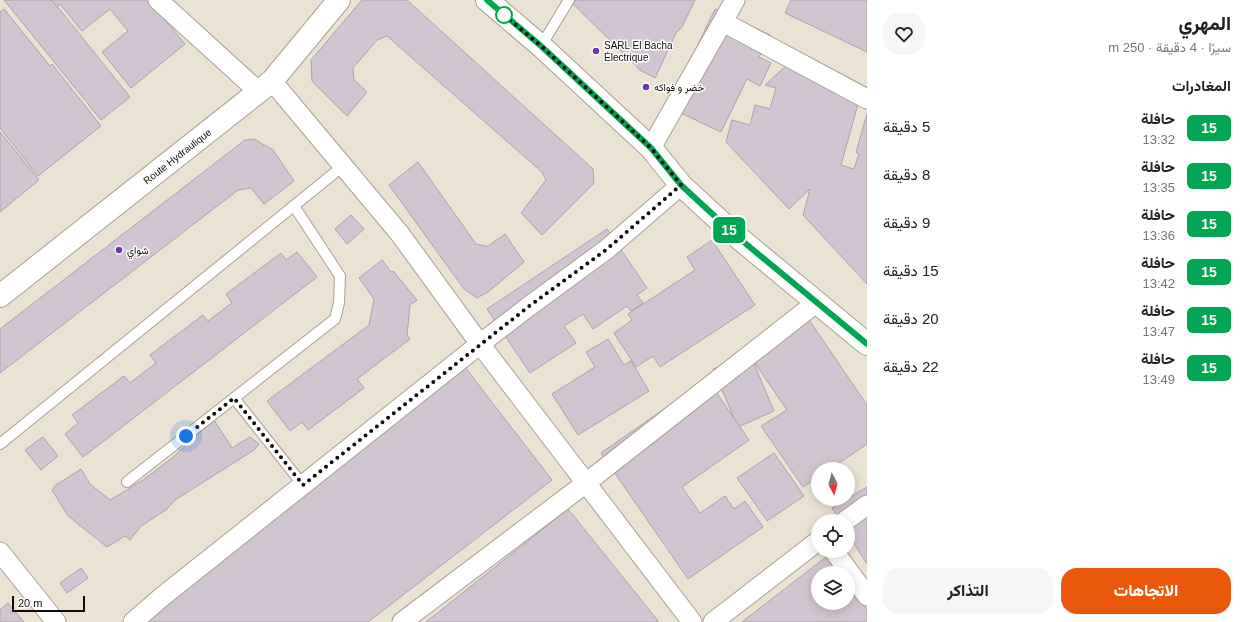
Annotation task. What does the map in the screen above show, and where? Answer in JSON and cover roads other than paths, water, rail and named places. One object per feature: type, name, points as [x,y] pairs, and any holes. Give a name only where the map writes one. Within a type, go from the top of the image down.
[{"type":"main road","name":"Route Hydraulique","points":[[0,296],[265,87],[339,0]]},
{"type":"main road","points":[[487,0],[541,46],[651,148],[681,185],[734,234],[867,344]]},
{"type":"street","points":[[158,0],[265,87],[343,166],[400,234],[480,344],[692,622]]},
{"type":"street","points":[[651,148],[735,0]]},
{"type":"street","points":[[723,22],[867,99]]},
{"type":"street","points":[[133,622],[480,344],[607,249],[681,185]]},
{"type":"street","points":[[402,622],[586,483],[817,302]]},
{"type":"street","points":[[855,514],[867,505]]},
{"type":"street","points":[[713,622],[811,546]]},
{"type":"street","points":[[0,552],[56,622]]},
{"type":"street","points":[[839,558],[867,596]]},
{"type":"lane","points":[[541,46],[568,0]]},
{"type":"lane","points":[[0,444],[343,166]]},
{"type":"lane","points":[[127,482],[335,319],[339,303],[340,276],[294,206]]},
{"type":"lane","points":[[234,398],[303,485]]},
{"type":"place","name":"SARL El Bacha Électrique","points":[[596,51]]},
{"type":"place","name":"خضر و فواكه","points":[[646,87]]},
{"type":"place","name":"شواي","points":[[119,250]]}]
